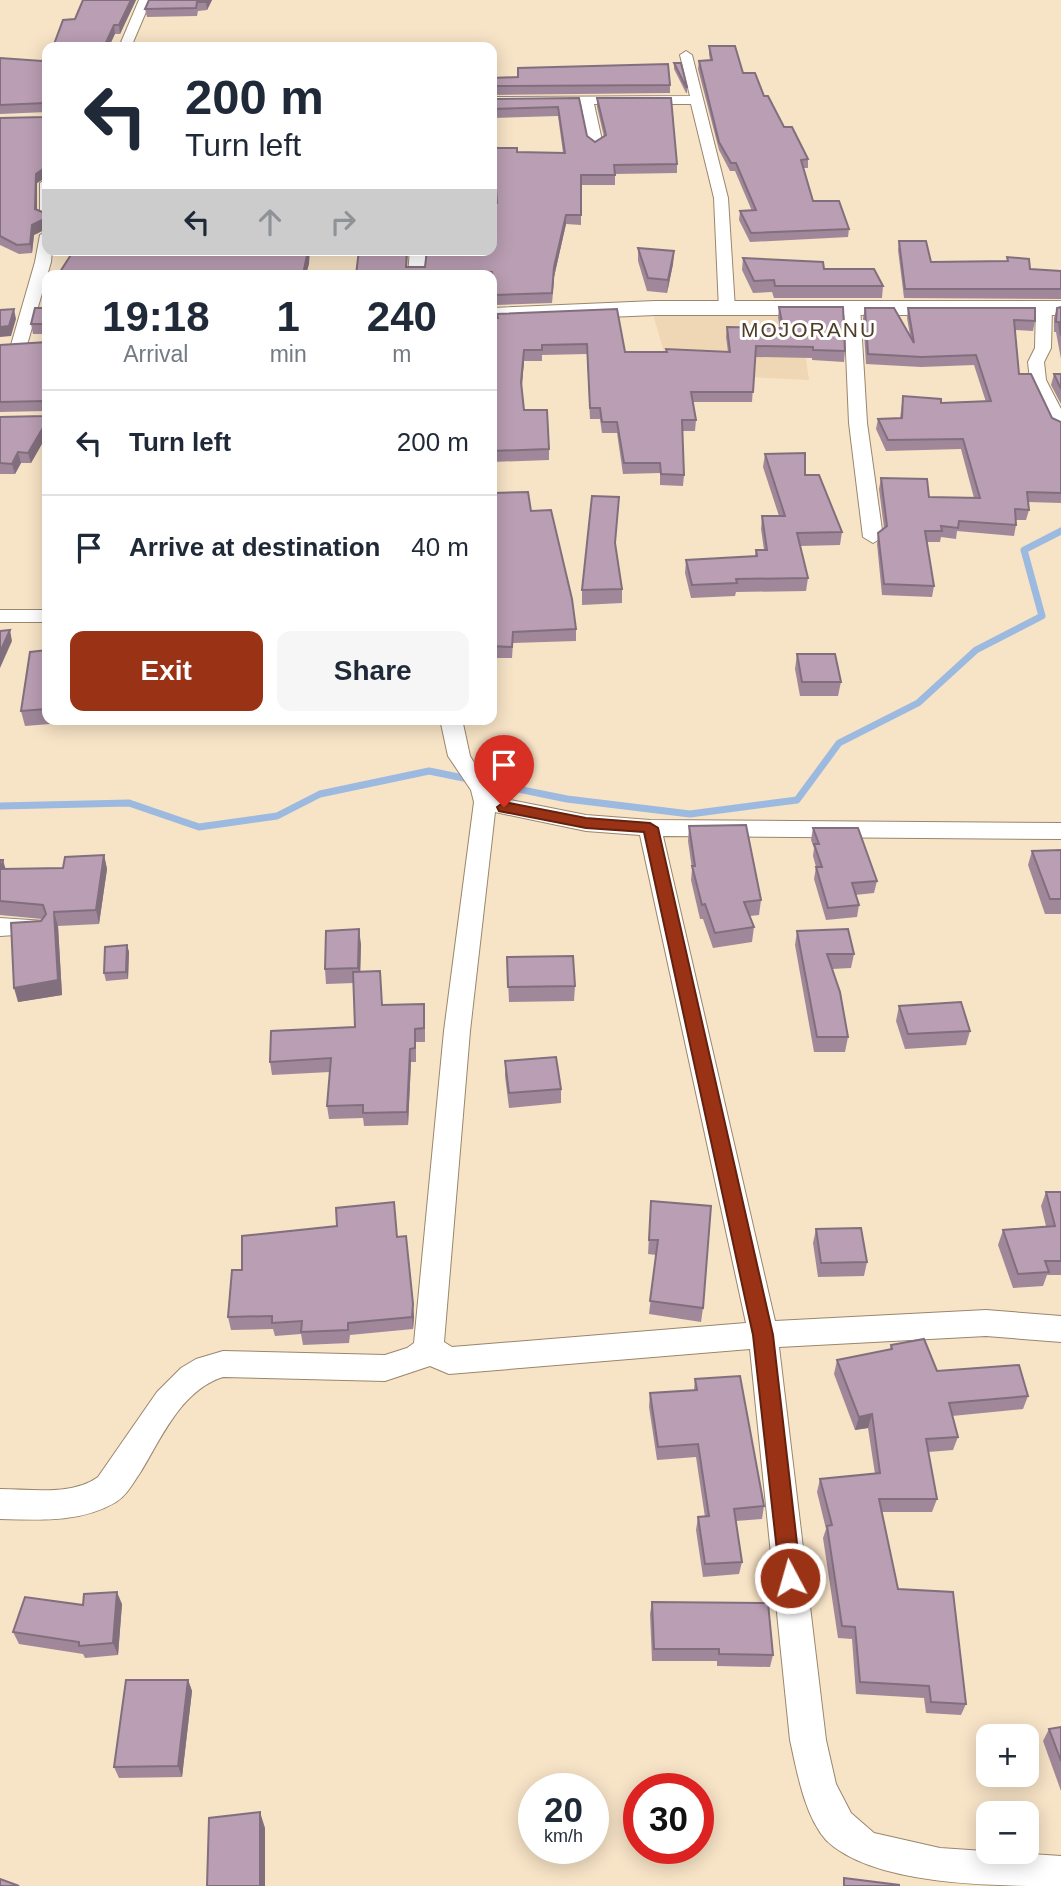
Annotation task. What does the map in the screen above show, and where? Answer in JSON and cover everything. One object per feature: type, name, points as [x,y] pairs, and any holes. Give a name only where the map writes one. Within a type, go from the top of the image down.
[{"type":"main road","points":[[497,315],[655,308],[1053,308]]},
{"type":"main road","points":[[10,346],[42,343]]},
{"type":"street","points":[[128,42],[145,0]]},
{"type":"street","points":[[686,55],[721,198],[727,309]]},
{"type":"street","points":[[586,99],[596,145]]},
{"type":"street","points":[[497,101],[695,100]]},
{"type":"street","points":[[10,346],[43,256]]},
{"type":"street","points":[[852,306],[858,424],[873,537]]},
{"type":"street","points":[[1053,308],[1043,348],[1036,362],[1038,380],[1061,427]]},
{"type":"street","points":[[0,616],[42,616]]},
{"type":"street","points":[[0,1504],[73,1504],[103,1493],[116,1482],[189,1377],[207,1367],[223,1364],[385,1368],[416,1359],[428,1349],[457,1031],[483,797],[459,756],[452,725]]},
{"type":"street","points":[[483,797],[554,818],[650,828],[1061,831]]},
{"type":"street","points":[[650,828],[763,1335],[808,1740],[819,1789],[838,1826],[865,1849],[940,1866],[1061,1875]]},
{"type":"street","points":[[0,927],[36,927]]},
{"type":"street","points":[[428,1349],[449,1361],[763,1335],[986,1323],[1061,1329]]},
{"type":"shaded area","points":[[653,314],[799,314],[809,380],[670,373]]},
{"type":"building","points":[[83,0],[131,0],[119,25],[114,25],[106,42],[55,42],[63,20],[75,19]]},
{"type":"building","points":[[149,0],[207,0],[197,2],[196,8],[145,9]]},
{"type":"building","points":[[709,46],[735,46],[743,73],[755,73],[764,96],[768,96],[784,127],[792,127],[808,159],[801,160],[813,201],[839,201],[849,229],[751,233],[740,211],[756,210],[736,163],[731,163],[719,142],[699,61],[712,60]]},
{"type":"building","points":[[0,58],[42,61],[42,103],[0,105]]},
{"type":"building","points":[[674,63],[681,63],[687,87],[686,87]]},
{"type":"building","points":[[668,64],[670,85],[497,86],[497,78],[518,77],[518,68]]},
{"type":"building","points":[[579,98],[587,136],[595,142],[606,135],[597,98],[671,98],[677,164],[614,165],[615,175],[581,175],[581,215],[566,215],[554,267],[552,293],[497,295],[497,270],[357,270],[358,256],[407,256],[406,267],[425,267],[426,256],[497,256],[497,148],[517,148],[517,152],[565,153],[558,107],[497,109],[497,99]]},
{"type":"building","points":[[42,117],[42,170],[36,174],[35,209],[42,212],[42,220],[32,225],[30,244],[17,245],[0,236],[0,118]]},
{"type":"building","points":[[899,241],[926,241],[931,262],[1008,261],[1007,257],[1029,259],[1030,269],[1061,271],[1061,289],[905,289]]},
{"type":"building","points":[[638,248],[674,251],[668,280],[648,278]]},
{"type":"building","points":[[70,256],[307,256],[304,270],[61,270]]},
{"type":"building","points":[[743,258],[823,262],[824,269],[874,269],[883,286],[775,286],[774,280],[754,281]]},
{"type":"building","points":[[779,307],[843,307],[845,351],[813,350],[813,347],[756,346],[753,392],[691,392],[696,420],[682,420],[684,475],[661,474],[660,463],[624,463],[617,422],[602,422],[600,408],[590,408],[587,344],[542,345],[542,350],[524,350],[521,382],[524,410],[547,410],[549,449],[497,451],[497,314],[617,309],[625,352],[667,352],[666,349],[730,352],[727,327],[783,328]]},
{"type":"building","points":[[1061,307],[1061,336],[1059,322],[1056,322],[1057,308]]},
{"type":"building","points":[[35,308],[42,308],[42,324],[31,324]]},
{"type":"building","points":[[865,308],[894,308],[914,343],[908,308],[1035,308],[1035,321],[1014,320],[1019,374],[1031,374],[1052,418],[1061,422],[1061,493],[1027,492],[1029,510],[1015,509],[1016,525],[959,521],[958,528],[941,526],[942,531],[925,531],[934,586],[884,584],[878,533],[887,526],[881,478],[927,479],[929,497],[980,498],[963,439],[888,440],[878,419],[902,418],[903,396],[941,399],[941,403],[991,401],[976,355],[922,357],[868,354]]},
{"type":"building","points":[[14,309],[9,326],[0,327],[0,310]]},
{"type":"building","points":[[42,342],[42,401],[0,402],[0,345]]},
{"type":"building","points":[[1054,374],[1061,374],[1061,389]]},
{"type":"building","points":[[42,416],[42,429],[28,453],[18,452],[12,464],[0,463],[0,417]]},
{"type":"building","points":[[805,453],[805,475],[819,475],[842,532],[797,533],[808,578],[736,579],[737,583],[692,585],[686,560],[757,556],[756,550],[767,550],[762,516],[785,516],[765,454]]},
{"type":"building","points":[[528,492],[531,511],[551,510],[572,599],[576,629],[513,632],[512,647],[497,646],[497,493]]},
{"type":"building","points":[[592,496],[619,497],[615,543],[622,589],[582,590]]},
{"type":"building","points":[[10,630],[0,652],[0,631]]},
{"type":"building","points":[[42,651],[42,709],[21,711],[30,652]]},
{"type":"building","points":[[797,654],[835,654],[841,682],[802,682]]},
{"type":"building","points":[[746,825],[761,900],[744,902],[754,927],[715,933],[705,904],[702,905],[692,866],[695,866],[689,826]]},
{"type":"building","points":[[813,828],[858,828],[877,881],[852,883],[859,905],[828,908],[816,867],[822,867],[814,844],[819,844]]},
{"type":"building","points":[[1061,850],[1061,899],[1050,899],[1032,851]]},
{"type":"building","points":[[104,855],[96,910],[54,912],[58,980],[14,988],[11,923],[41,921],[46,914],[43,905],[0,901],[0,860],[3,860],[1,869],[63,868],[65,857]]},
{"type":"building","points":[[359,929],[358,968],[325,969],[326,931]]},
{"type":"building","points":[[848,929],[854,954],[827,954],[840,992],[848,1037],[817,1037],[797,931]]},
{"type":"building","points":[[127,945],[126,972],[104,973],[105,947]]},
{"type":"building","points":[[573,956],[575,986],[508,987],[507,957]]},
{"type":"building","points":[[380,971],[382,1005],[424,1004],[424,1028],[415,1029],[415,1048],[410,1049],[407,1112],[363,1113],[363,1105],[327,1106],[331,1058],[270,1062],[271,1031],[355,1027],[353,972]]},
{"type":"building","points":[[961,1002],[970,1031],[908,1034],[899,1006]]},
{"type":"building","points":[[556,1057],[561,1089],[509,1093],[505,1061]]},
{"type":"building","points":[[1046,1192],[1061,1192],[1061,1261],[1045,1261],[1049,1272],[1018,1274],[1003,1230],[1055,1226]]},
{"type":"building","points":[[651,1201],[711,1206],[703,1308],[650,1301],[658,1240],[649,1240]]},
{"type":"building","points":[[394,1202],[397,1237],[406,1236],[412,1317],[348,1323],[348,1330],[301,1332],[302,1321],[272,1323],[272,1316],[228,1317],[232,1270],[242,1270],[242,1236],[337,1226],[336,1208]]},
{"type":"building","points":[[861,1228],[867,1262],[821,1263],[816,1229]]},
{"type":"building","points":[[924,1339],[937,1371],[1019,1365],[1028,1396],[949,1403],[958,1437],[926,1439],[937,1499],[879,1499],[898,1589],[953,1592],[966,1704],[931,1702],[929,1686],[860,1682],[855,1627],[842,1626],[827,1526],[832,1525],[820,1479],[880,1473],[872,1414],[859,1417],[837,1360],[892,1349],[891,1345]]},
{"type":"building","points":[[740,1376],[764,1506],[734,1509],[742,1562],[705,1564],[698,1517],[709,1516],[698,1444],[658,1447],[650,1393],[697,1390],[695,1379]]},
{"type":"building","points":[[117,1592],[113,1643],[79,1646],[79,1642],[13,1632],[25,1597],[83,1605],[84,1594]]},
{"type":"building","points":[[652,1602],[768,1603],[773,1655],[719,1654],[719,1649],[654,1649]]},
{"type":"building","points":[[126,1680],[188,1680],[178,1766],[114,1767]]},
{"type":"building","points":[[1061,1727],[1061,1761],[1049,1729]]},
{"type":"building","points":[[260,1812],[260,1886],[207,1886],[209,1818]]},
{"type":"building","points":[[844,1878],[899,1885],[899,1886],[844,1886]]},
{"type":"building","points":[[0,1879],[19,1886],[0,1886]]},
{"type":"waterway","points":[[0,806],[129,803],[199,827],[277,816],[320,794],[429,771],[567,799],[690,814],[797,800],[839,743],[918,703],[976,650],[1042,616],[1024,550],[1061,531]]},
{"type":"district","name":"MOJORANU","points":[[809,330]]},
{"type":"route","points":[[504,807],[586,823],[650,828],[763,1335],[790,1578]]}]
